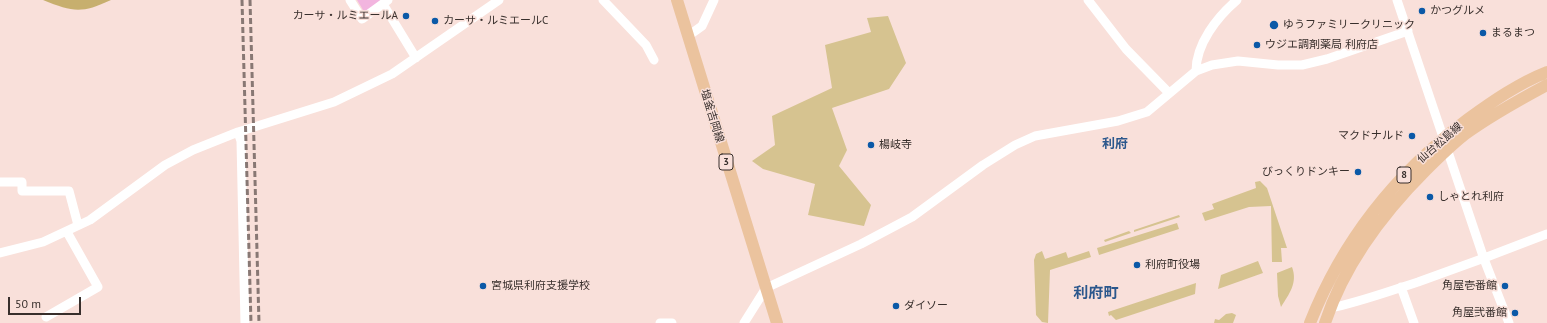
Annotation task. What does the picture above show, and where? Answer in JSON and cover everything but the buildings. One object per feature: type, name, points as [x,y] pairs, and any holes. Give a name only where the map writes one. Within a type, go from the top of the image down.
[{"type":"main road","name":"塩釜吉岡線","points":[[677,0],[777,323]]},
{"type":"main road","name":"仙台松島線","points":[[1310,323],[1334,269],[1374,208],[1406,173],[1446,143],[1499,96],[1547,72]]},
{"type":"main road","name":"仙台松島線","points":[[1325,323],[1330,308],[1346,274],[1384,216],[1446,143],[1464,135],[1504,109],[1547,85]]},
{"type":"street","points":[[350,0],[362,19],[386,2],[416,58]]},
{"type":"street","points":[[0,253],[43,242],[67,232],[105,209],[165,165],[193,150],[238,132],[334,102],[392,74],[499,0]]},
{"type":"street","points":[[603,0],[646,45],[654,60]]},
{"type":"street","points":[[688,36],[702,26],[714,0]]},
{"type":"street","points":[[1088,0],[1126,49],[1169,93]]},
{"type":"street","points":[[1196,71],[1196,61],[1206,39],[1218,19],[1237,0]]},
{"type":"street","points":[[1397,0],[1484,258],[1508,323]]},
{"type":"street","points":[[744,323],[766,288],[861,244],[912,217],[983,165],[1015,145],[1035,136],[1134,118],[1152,109],[1196,71],[1212,65],[1238,61],[1278,65],[1302,65],[1327,59],[1408,31]]},
{"type":"street","points":[[238,132],[241,142],[245,323]]},
{"type":"street","points":[[0,182],[22,182],[22,191],[69,191],[78,226]]},
{"type":"street","points":[[46,317],[98,287],[67,232]]},
{"type":"street","points":[[1330,308],[1401,287],[1547,234]]},
{"type":"street","points":[[1401,287],[1414,323]]},
{"type":"street","points":[[660,323],[672,323]]},
{"type":"shaded area","points":[[43,0],[111,0],[92,8],[77,10],[62,7]]},
{"type":"shaded area","points":[[357,0],[384,0],[369,12],[363,10]]},
{"type":"shaded area","points":[[888,16],[906,63],[889,89],[832,108],[847,150],[839,166],[871,205],[864,226],[808,215],[815,184],[763,169],[752,161],[775,145],[772,116],[832,88],[825,45],[871,32],[867,18]]},
{"type":"shaded area","points":[[1260,181],[1267,188],[1287,248],[1281,248],[1282,262],[1272,262],[1271,206],[1249,207],[1205,221],[1202,213],[1214,209],[1212,204],[1256,188],[1255,182]]},
{"type":"shaded area","points":[[1179,215],[1180,217],[1134,232],[1134,230]]},
{"type":"shaded area","points":[[1177,223],[1179,229],[1099,255],[1097,248]]},
{"type":"shaded area","points":[[1129,231],[1131,233],[1105,242],[1104,240]]},
{"type":"shaded area","points":[[1042,251],[1045,259],[1066,252],[1068,258],[1089,251],[1091,257],[1050,270],[1048,323],[1042,322],[1036,315],[1034,260],[1036,254]]},
{"type":"shaded area","points":[[1258,261],[1263,273],[1218,289],[1221,275]]},
{"type":"shaded area","points":[[1292,267],[1294,278],[1292,288],[1281,307],[1278,296],[1277,273]]},
{"type":"shaded area","points":[[1196,283],[1195,294],[1116,320],[1111,315],[1109,316],[1108,312]]},
{"type":"shaded area","points":[[1232,313],[1236,315],[1233,323],[1214,323],[1215,319],[1219,320],[1226,314]]},
{"type":"railway","points":[[242,0],[251,323]]},
{"type":"railway","points":[[250,0],[259,323]]},
{"type":"place","name":"かつグルメ","points":[[1422,11]]},
{"type":"place","name":"カーサ・ルミエールA","points":[[406,16]]},
{"type":"place","name":"カーサ・ルミエールC","points":[[435,21]]},
{"type":"place","name":"ゆうファミリークリニック","points":[[1274,25]]},
{"type":"place","name":"まるまつ","points":[[1483,33]]},
{"type":"place","name":"ウジエ調剤薬局 利府店","points":[[1257,45]]},
{"type":"place","name":"マクドナルド","points":[[1412,136]]},
{"type":"place","name":"楊岐寺","points":[[871,145]]},
{"type":"place","name":"びっくりドンキー","points":[[1358,172]]},
{"type":"place","name":"しゃとれ利府","points":[[1430,197]]},
{"type":"place","name":"利府町役場","points":[[1137,265]]},
{"type":"place","name":"宮城県利府支援学校","points":[[483,286]]},
{"type":"place","name":"角屋壱番館","points":[[1505,286]]},
{"type":"place","name":"ダイソー","points":[[896,306]]},
{"type":"place","name":"角屋弐番館","points":[[1515,313]]},
{"type":"district","name":"利府","points":[[1115,144]]},
{"type":"district","name":"利府町","points":[[1096,294]]}]
